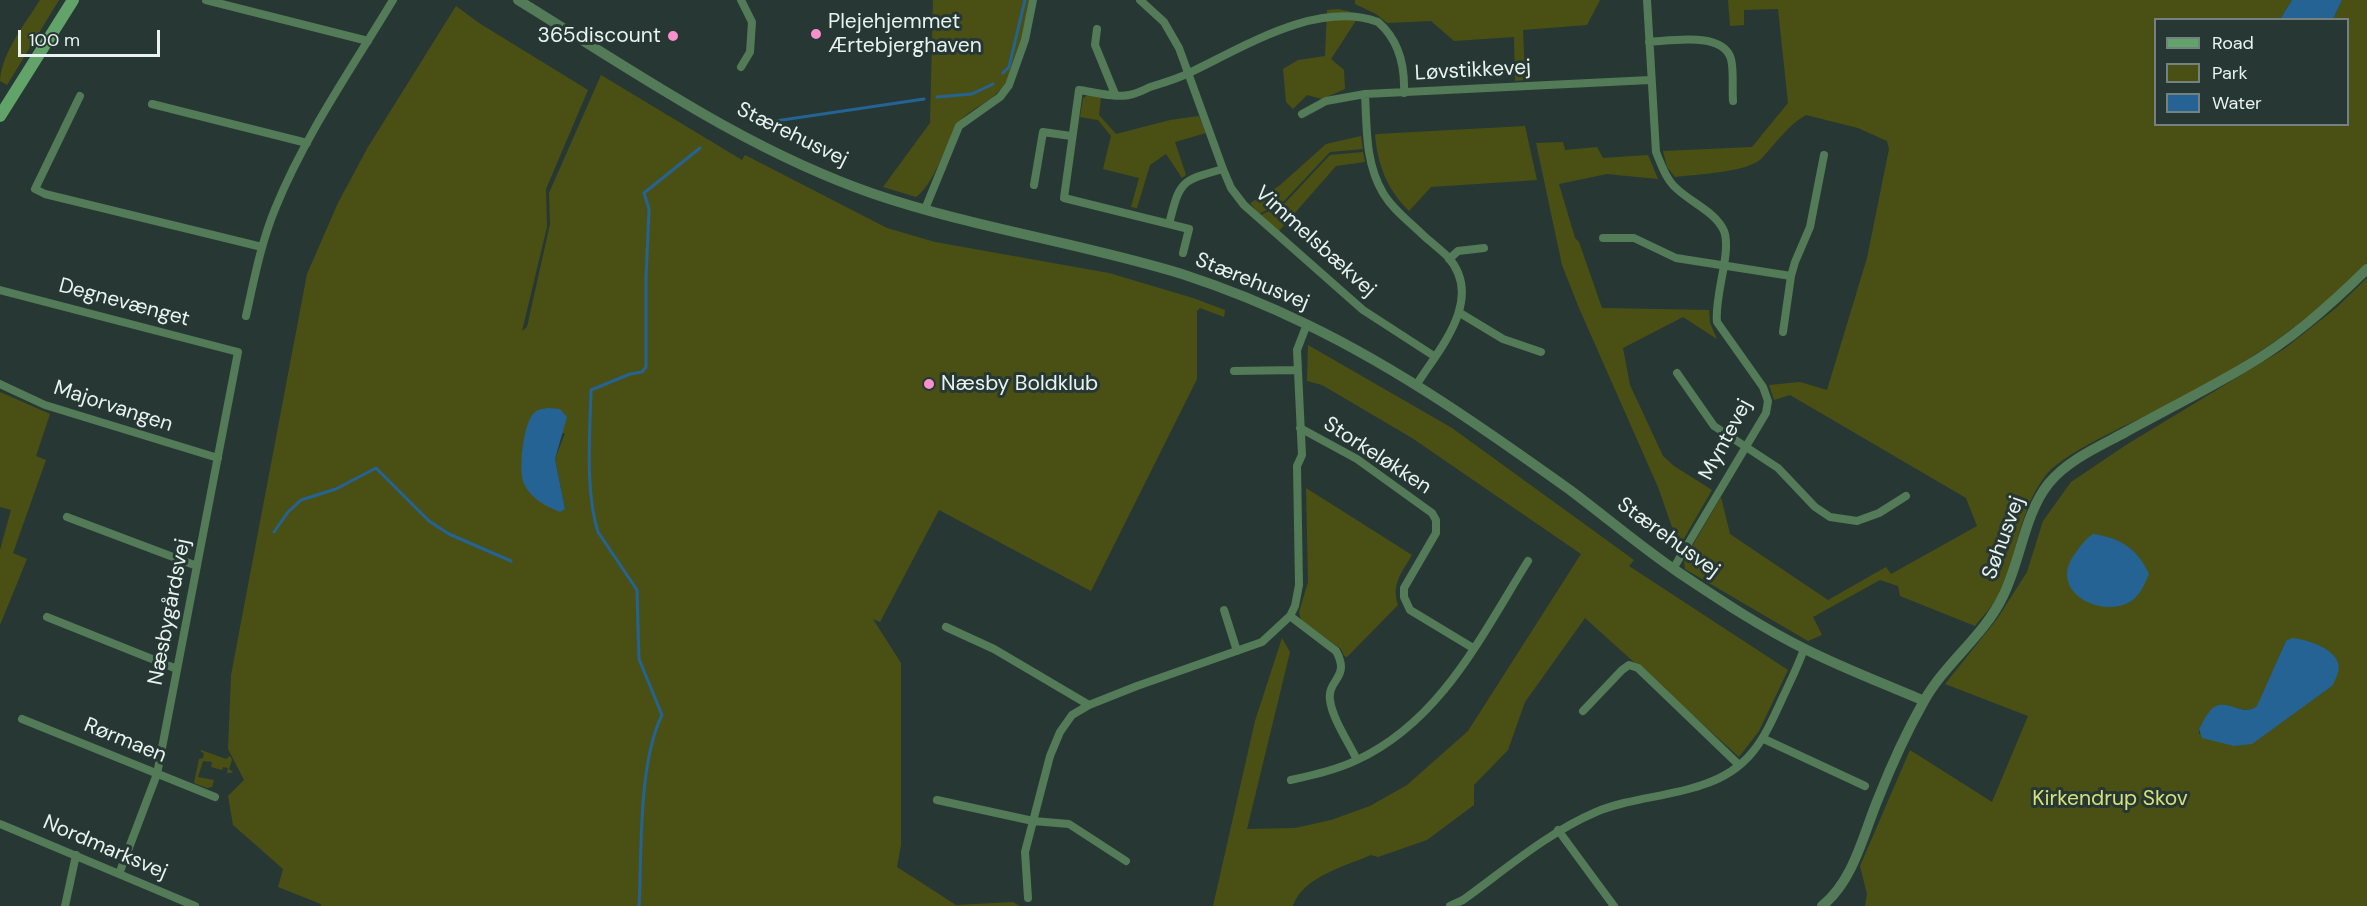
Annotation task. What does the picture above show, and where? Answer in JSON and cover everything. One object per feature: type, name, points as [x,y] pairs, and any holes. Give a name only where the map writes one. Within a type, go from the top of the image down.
[{"type":"main road","points":[[0,116],[74,0]]},
{"type":"street","points":[[206,0],[368,41]]},
{"type":"street","points":[[246,316],[262,247],[277,203],[307,143],[393,0]]},
{"type":"street","name":"Stærehusvej","points":[[518,0],[699,110],[753,140],[845,183],[925,209],[1184,275],[1254,300],[1307,324],[1417,384],[1570,490],[1673,569],[1761,625],[1804,649],[1924,701]]},
{"type":"street","points":[[741,0],[752,22],[750,52],[741,68]]},
{"type":"street","name":"Myntevej","points":[[1647,0],[1656,152],[1675,188],[1714,218],[1724,230],[1726,243],[1716,309],[1717,322],[1763,387],[1768,401],[1766,413],[1673,569]]},
{"type":"street","points":[[925,209],[959,126],[1000,96],[1009,85],[1020,57],[1034,1]]},
{"type":"street","name":"Vimmelsbækvej","points":[[1143,1],[1164,22],[1190,73],[1223,169],[1231,188],[1244,205],[1363,310],[1434,356]]},
{"type":"street","points":[[1352,7],[1370,15],[1382,25],[1395,44],[1402,61],[1404,93]]},
{"type":"street","points":[[1183,253],[1189,229],[1064,198],[1079,90],[1128,96],[1190,73],[1276,22]]},
{"type":"street","points":[[1097,28],[1095,45],[1115,94]]},
{"type":"street","points":[[1649,42],[1705,39],[1724,49],[1731,58],[1733,101]]},
{"type":"street","name":"Løvstikkevej","points":[[1302,114],[1326,101],[1365,94],[1650,80]]},
{"type":"street","points":[[1365,94],[1368,151],[1371,165],[1384,195],[1395,209],[1449,259],[1460,281],[1462,297],[1460,313],[1417,384]]},
{"type":"street","points":[[80,96],[35,189],[45,194],[262,247]]},
{"type":"street","points":[[152,104],[307,143]]},
{"type":"street","points":[[1034,185],[1043,132],[1071,136]]},
{"type":"street","points":[[1783,333],[1791,276],[1810,227],[1824,155]]},
{"type":"street","points":[[1169,224],[1178,189],[1195,177],[1223,169]]},
{"type":"street","points":[[1603,238],[1634,238],[1677,258],[1791,276]]},
{"type":"street","points":[[1449,259],[1458,251],[1484,248]]},
{"type":"street","name":"Søhusvej","points":[[1822,906],[1848,872],[1882,789],[1924,701],[1999,605],[2012,575],[2031,516],[2049,482],[2066,467],[2095,448],[2261,356],[2308,324],[2367,269]]},
{"type":"street","name":"Degnevænget","points":[[0,290],[238,352]]},
{"type":"street","points":[[1460,313],[1503,339],[1542,352]]},
{"type":"street","name":"Storkeløkken","points":[[1290,616],[1295,606],[1299,585],[1297,466],[1302,455],[1297,350],[1307,324]]},
{"type":"street","name":"Næsbygårdsvej","points":[[119,873],[157,774],[238,352]]},
{"type":"street","points":[[1234,371],[1298,370]]},
{"type":"street","points":[[1677,373],[1714,426],[1778,468],[1815,507],[1830,517],[1857,521],[1880,513],[1906,496]]},
{"type":"street","name":"Majorvangen","points":[[0,384],[45,405],[218,458]]},
{"type":"street","name":"Storkeløkken","points":[[1300,428],[1357,459],[1432,513],[1436,520],[1436,533],[1404,588],[1404,597],[1410,610],[1473,648]]},
{"type":"street","points":[[67,518],[197,566]]},
{"type":"street","points":[[1291,780],[1316,775],[1357,760],[1415,722],[1437,700],[1528,561]]},
{"type":"street","points":[[1224,610],[1237,651]]},
{"type":"street","points":[[1029,898],[1025,852],[1050,756],[1060,732],[1072,715],[1089,705],[1262,642],[1290,616],[1336,651],[1340,674],[1332,686],[1330,699],[1357,760]]},
{"type":"street","points":[[47,617],[177,669]]},
{"type":"street","points":[[946,627],[994,649],[1089,705]]},
{"type":"street","points":[[1450,906],[1463,900],[1558,830],[1598,811],[1701,786],[1739,765],[1764,739],[1804,649]]},
{"type":"street","points":[[1583,711],[1622,670],[1629,665],[1638,668],[1739,765]]},
{"type":"street","name":"Rørmaen","points":[[22,719],[215,798]]},
{"type":"street","points":[[1764,739],[1865,786]]},
{"type":"street","points":[[937,800],[1033,821],[1070,824],[1126,861]]},
{"type":"street","name":"Nordmarksvej","points":[[0,824],[195,906]]},
{"type":"street","points":[[1558,830],[1614,906]]},
{"type":"street","points":[[65,906],[76,855]]},
{"type":"green space","points":[[40,0],[59,0],[7,85],[0,81],[5,59]]},
{"type":"green space","points":[[933,0],[1029,0],[1019,50],[1010,75],[996,94],[961,121],[929,183],[916,197],[883,187],[930,123]]},
{"type":"green space","points":[[1355,0],[1600,0],[1587,25],[1523,30],[1525,80],[1515,81],[1514,37],[1454,41],[1431,21],[1387,23],[1376,14],[1355,4]]},
{"type":"green space","points":[[1728,0],[2292,0],[2281,18],[2154,18],[2154,126],[2349,126],[2349,18],[2333,18],[2342,0],[2367,0],[2367,263],[2325,303],[2279,338],[2231,370],[2180,399],[2089,444],[2056,465],[2046,475],[2029,503],[2004,582],[1995,601],[1975,626],[1900,596],[1898,586],[1880,580],[1813,617],[1822,635],[1808,641],[1685,569],[1684,560],[1721,497],[1730,534],[1828,600],[1886,567],[1891,574],[1977,526],[1966,498],[1790,395],[1774,400],[1769,385],[1800,382],[1827,390],[1867,258],[1889,149],[1887,141],[1858,128],[1806,115],[1788,129],[1755,163],[1733,170],[1675,177],[1667,167],[1663,151],[1752,147],[1788,103],[1778,9],[1744,10],[1744,25],[1730,26]]},
{"type":"green space","points":[[456,6],[479,23],[588,90],[546,189],[547,227],[522,331],[527,327],[550,224],[549,193],[601,75],[742,160],[745,155],[887,228],[935,242],[1109,273],[1225,310],[1224,317],[1200,308],[1197,311],[1197,379],[1091,591],[939,510],[880,622],[873,619],[901,663],[901,845],[897,867],[956,905],[1013,902],[1020,906],[321,906],[321,904],[278,887],[283,869],[233,825],[228,796],[244,780],[228,749],[231,675],[307,274],[338,203],[368,147]],"holes":[[[565,433],[555,459],[565,509],[524,483],[523,445]]]},
{"type":"green space","points":[[1338,9],[1359,16],[1331,59],[1344,70],[1345,89],[1322,99],[1307,95],[1293,109],[1286,102],[1283,69],[1298,60],[1325,56],[1327,10]]},
{"type":"green space","points":[[1088,95],[1101,97],[1099,115],[1116,134],[1170,120],[1199,116],[1206,133],[1175,142],[1186,175],[1182,178],[1166,154],[1150,165],[1137,208],[1131,207],[1139,178],[1103,169],[1111,136],[1098,120],[1080,117],[1083,98]]},
{"type":"green space","points":[[1525,126],[1537,180],[1431,187],[1409,211],[1389,185],[1378,157],[1375,135],[1377,134]]},
{"type":"green space","points":[[1361,136],[1363,149],[1330,152],[1284,201],[1259,214],[1250,203],[1279,186],[1326,144]]},
{"type":"green space","points":[[1563,142],[1565,150],[1597,147],[1603,158],[1648,155],[1658,179],[1607,174],[1559,184],[1575,238],[1579,242],[1602,308],[1709,310],[1710,323],[1717,339],[1683,317],[1623,348],[1630,385],[1663,456],[1674,466],[1712,490],[1679,547],[1658,487],[1562,265],[1536,143]]},
{"type":"green space","points":[[1363,152],[1365,162],[1336,166],[1279,231],[1261,215],[1285,203],[1330,155]]},
{"type":"green space","name":"Kirkendrup Skov","points":[[2367,278],[2367,906],[1865,906],[1867,894],[1860,866],[1910,750],[1992,802],[2028,716],[1945,684],[1997,619],[2027,572],[2043,521],[2071,482],[2126,445],[2284,349],[2336,308]],"holes":[[[2286,641],[2332,686],[2294,713],[2199,734],[2199,729],[2207,716],[2218,707],[2247,710],[2258,706]]]},
{"type":"green space","points":[[1308,345],[1452,428],[1634,560],[1629,566],[1788,670],[1759,731],[1739,757],[1585,618],[1525,702],[1508,750],[1474,785],[1474,805],[1427,840],[1378,857],[1371,855],[1315,880],[1305,887],[1293,906],[1213,906],[1255,721],[1282,638],[1290,652],[1247,829],[1295,828],[1331,820],[1370,806],[1407,785],[1468,731],[1581,554],[1412,438],[1322,385],[1307,381]]},
{"type":"green space","points":[[0,392],[50,414],[36,456],[46,460],[13,553],[27,559],[0,625],[0,550],[11,510],[0,507]]},
{"type":"green space","points":[[1306,488],[1412,555],[1397,584],[1398,605],[1347,657],[1341,649],[1301,620],[1299,612],[1308,582]]},
{"type":"green space","points":[[201,750],[226,759],[230,756],[232,760],[229,769],[233,772],[227,773],[228,768],[223,767],[222,770],[211,767],[212,762],[203,761],[198,777],[214,780],[212,787],[207,788],[194,783],[199,759],[203,758],[204,753]]},
{"type":"water","points":[[2292,0],[2342,0],[2333,18],[2281,18]]},
{"type":"water","points":[[548,408],[560,409],[567,417],[555,459],[565,509],[560,512],[535,498],[527,489],[522,478],[523,446],[527,425],[535,412]]},
{"type":"water","points":[[2093,534],[2111,538],[2127,546],[2139,557],[2149,574],[2135,598],[2124,605],[2111,607],[2097,605],[2074,593],[2068,582],[2068,569],[2074,555]]},
{"type":"water","points":[[2292,638],[2319,645],[2331,653],[2338,663],[2336,678],[2332,686],[2252,744],[2234,746],[2202,738],[2199,729],[2208,713],[2216,706],[2226,705],[2247,710],[2257,706],[2286,641]]},
{"type":"waterway","points":[[1003,73],[1009,67],[1025,0]]},
{"type":"waterway","points":[[937,97],[972,94],[993,84]]},
{"type":"waterway","points":[[762,123],[924,99]]},
{"type":"waterway","points":[[639,906],[645,782],[654,735],[662,715],[639,659],[637,590],[598,532],[594,516],[589,462],[591,390],[630,374],[642,372],[646,367],[649,209],[644,193],[700,148]]},
{"type":"waterway","points":[[274,532],[288,512],[301,500],[336,489],[376,468],[429,521],[449,534],[511,561]]},
{"type":"place","name":"Plejehjemmet Ærtebjerghaven","points":[[816,34]]},
{"type":"place","name":"365discount","points":[[673,36]]},
{"type":"place","name":"Næsby Boldklub","points":[[929,384]]}]
